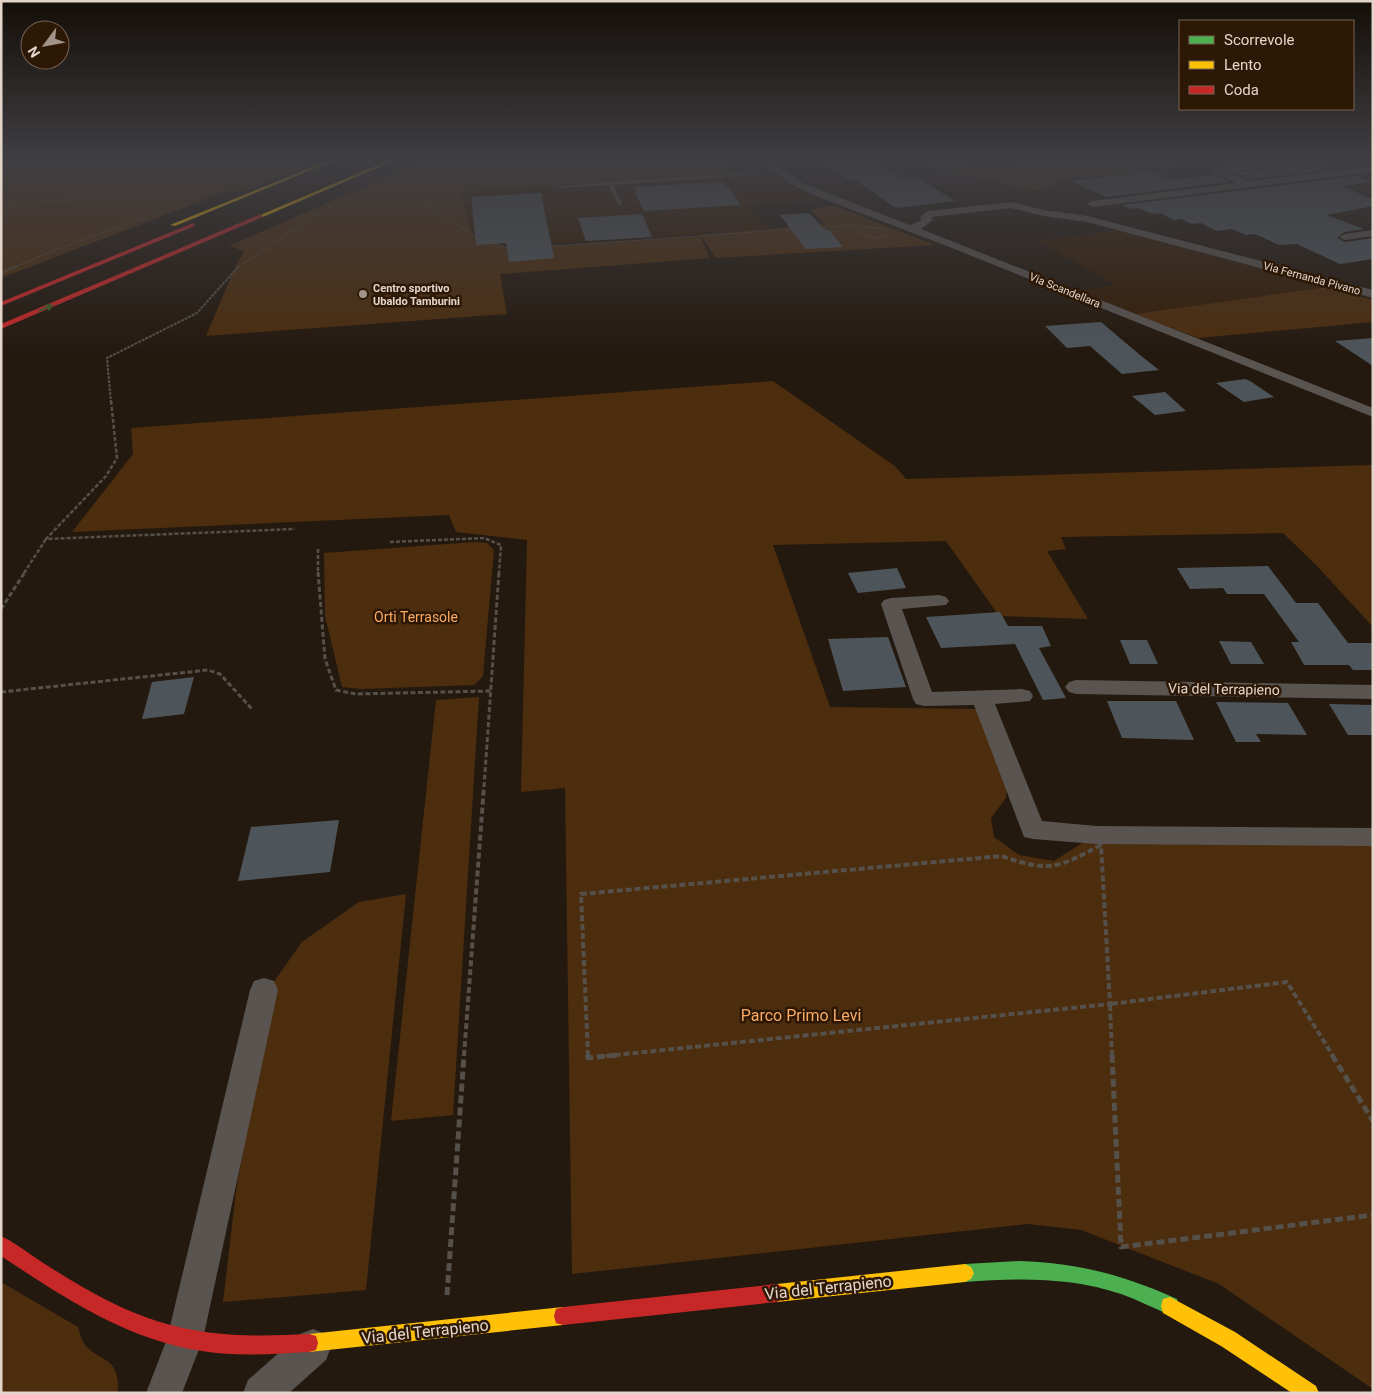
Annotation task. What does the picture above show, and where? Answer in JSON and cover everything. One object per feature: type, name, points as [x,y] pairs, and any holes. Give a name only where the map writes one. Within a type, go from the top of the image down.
[{"type":"main road","points":[[1,294],[180,224]]},
{"type":"main road","points":[[1,304],[191,224]]},
{"type":"main road","points":[[1,317],[223,224]]},
{"type":"main road","points":[[1,327],[243,224]]},
{"type":"main road","name":"Via del Terrapieno","points":[[1,1245],[100,1306],[129,1321],[185,1340],[268,1346],[1001,1269],[1047,1269],[1101,1278],[1168,1306],[1236,1343],[1309,1393]]},
{"type":"street","name":"Via Scandellara","points":[[899,224],[1373,413]]},
{"type":"street","name":"Via Fernanda Pivano","points":[[910,228],[926,224]]},
{"type":"street","name":"Via Fernanda Pivano","points":[[1106,224],[1373,294]]},
{"type":"street","points":[[1345,237],[1373,233]]},
{"type":"street","points":[[939,602],[891,604],[924,699],[1022,696]]},
{"type":"street","name":"Via del Terrapieno","points":[[1076,687],[1373,692]]},
{"type":"street","points":[[982,698],[1033,830],[1096,835],[1373,837]]},
{"type":"street","points":[[164,1393],[185,1340],[264,990]]},
{"type":"street","points":[[261,1393],[318,1342]]},
{"type":"path","points":[[1,273],[50,252],[127,224]]},
{"type":"path","points":[[1,609],[46,539],[106,476],[116,458],[107,358],[197,313],[240,265],[302,224]]},
{"type":"path","points":[[457,224],[472,234],[510,249],[867,225]]},
{"type":"path","points":[[785,230],[800,236],[816,235],[824,232],[825,227]]},
{"type":"path","points":[[46,539],[296,529]]},
{"type":"path","points":[[390,542],[484,538],[501,545],[445,1328]]},
{"type":"path","points":[[318,549],[325,659],[336,690],[356,694],[491,691]]},
{"type":"path","points":[[1,692],[208,670],[220,674],[252,709]]},
{"type":"path","points":[[1373,1121],[1287,982],[1110,1004],[588,1058],[581,894],[1002,856],[1027,866],[1045,869],[1059,867],[1101,845],[1110,1004],[1121,1247],[1373,1215]]},
{"type":"shaded area","points":[[469,224],[765,224],[770,230],[514,246],[471,230]]},
{"type":"shaded area","points":[[1120,230],[1326,287],[1135,314],[1074,292],[1113,285],[1037,241]]},
{"type":"green space","points":[[1,224],[142,224],[1,278]]},
{"type":"green space","name":"Centro sportivo Ubaldo Tamburini","points":[[279,224],[469,224],[472,234],[510,249],[700,236],[710,258],[500,274],[507,314],[206,336],[236,265],[244,251],[229,246]]},
{"type":"green space","points":[[825,224],[881,224],[935,245],[716,258],[700,235]]},
{"type":"green space","points":[[1326,287],[1373,300],[1373,322],[1198,338],[1135,314]]},
{"type":"green space","name":"Parco Primo Levi","points":[[773,381],[896,467],[906,479],[1373,465],[1373,627],[1316,565],[1283,533],[1061,537],[1066,549],[1047,551],[1088,619],[999,616],[946,541],[773,545],[830,707],[979,709],[1008,778],[1006,798],[991,818],[994,837],[1019,855],[1054,861],[1087,840],[1373,844],[1373,1389],[1219,1284],[1081,1230],[1028,1224],[572,1274],[565,788],[521,792],[527,540],[456,532],[449,515],[72,532],[133,454],[131,428]]},
{"type":"green space","name":"Orti Terrasole","points":[[474,542],[487,543],[494,550],[483,676],[474,685],[361,689],[342,687],[325,616],[324,553]]},
{"type":"green space","points":[[479,697],[453,1115],[391,1121],[436,700]]},
{"type":"green space","points":[[406,894],[366,1290],[223,1302],[236,1191],[273,983],[302,942],[359,902]]},
{"type":"green space","points":[[1,1282],[78,1327],[86,1346],[113,1366],[118,1381],[117,1393],[1,1393]]},
{"type":"building","points":[[474,224],[547,224],[554,258],[509,262],[506,243],[476,245]]},
{"type":"building","points":[[580,224],[646,224],[652,237],[586,241]]},
{"type":"building","points":[[787,224],[819,224],[825,230],[829,230],[843,247],[806,249]]},
{"type":"building","points":[[1203,224],[1351,224],[1364,229],[1344,232],[1337,238],[1345,242],[1373,238],[1373,259],[1340,264],[1297,244],[1279,245],[1255,234],[1246,235],[1232,229],[1217,231]]},
{"type":"building","points":[[1101,322],[1159,370],[1122,374],[1090,346],[1067,348],[1045,326]]},
{"type":"building","points":[[1373,338],[1373,366],[1335,341]]},
{"type":"building","points":[[1245,379],[1274,397],[1244,402],[1216,383]]},
{"type":"building","points":[[1165,392],[1186,411],[1155,415],[1132,396]]},
{"type":"building","points":[[1268,566],[1296,603],[1318,603],[1348,643],[1373,643],[1373,670],[1353,670],[1349,665],[1304,665],[1291,642],[1299,642],[1264,594],[1227,594],[1223,588],[1190,589],[1177,568]]},
{"type":"building","points":[[897,568],[906,588],[858,593],[848,573]]},
{"type":"building","points":[[1000,612],[1008,626],[1042,626],[1051,646],[1039,648],[1066,698],[1043,700],[1015,644],[941,648],[926,617]]},
{"type":"building","points":[[888,637],[906,687],[843,691],[828,639]]},
{"type":"building","points":[[1120,640],[1147,640],[1158,664],[1130,664]]},
{"type":"building","points":[[1219,641],[1251,642],[1264,664],[1231,664]]},
{"type":"building","points":[[194,677],[184,714],[142,719],[152,682]]},
{"type":"building","points":[[1107,701],[1176,701],[1194,740],[1122,738]]},
{"type":"building","points":[[1216,702],[1288,703],[1307,735],[1256,734],[1261,742],[1236,742]]},
{"type":"building","points":[[1329,704],[1373,705],[1373,735],[1348,735]]},
{"type":"building","points":[[339,820],[330,872],[238,881],[251,827]]},
{"type":"traffic: fast","points":[[965,1273],[1020,1270],[1070,1273],[1119,1285],[1170,1306]]},
{"type":"traffic: slow","points":[[777,1293],[965,1273]]},
{"type":"traffic: slow","points":[[1170,1306],[1228,1339],[1309,1393]]},
{"type":"traffic: slow","points":[[309,1343],[563,1316]]},
{"type":"traffic: jam","points":[[1,327],[242,224]]},
{"type":"traffic: jam","points":[[1,304],[193,225]]},
{"type":"traffic: jam","points":[[1,1245],[96,1305],[122,1318],[174,1337],[229,1345],[309,1343]]},
{"type":"traffic: jam","points":[[563,1316],[777,1293]]},
{"type":"place","name":"Centro sportivo Ubaldo Tamburini","points":[[363,294]]}]
